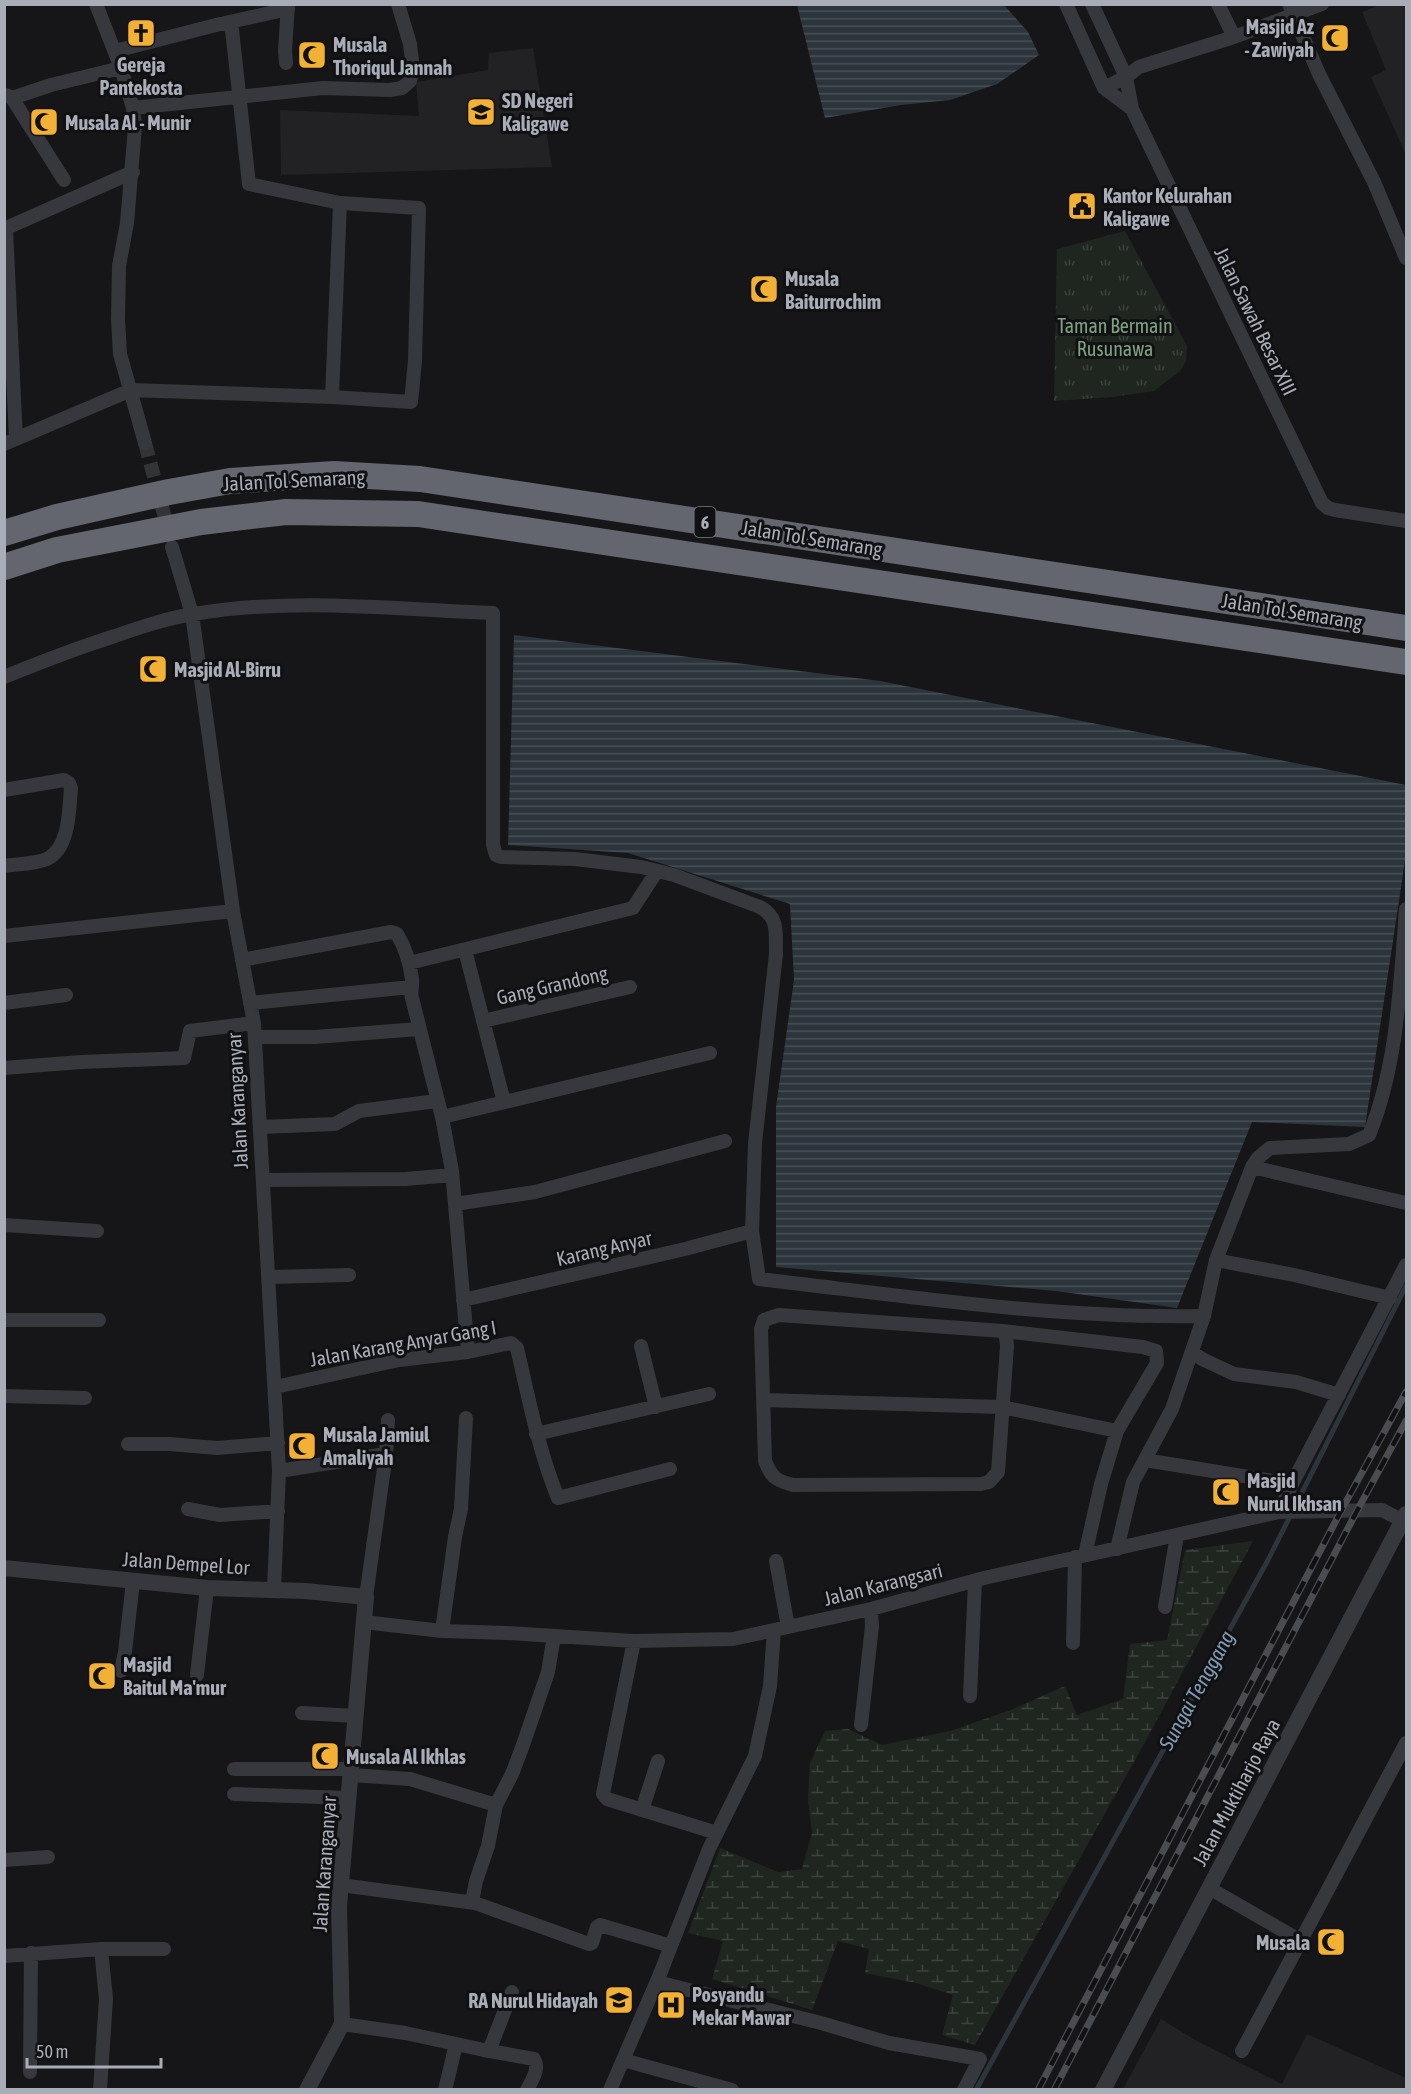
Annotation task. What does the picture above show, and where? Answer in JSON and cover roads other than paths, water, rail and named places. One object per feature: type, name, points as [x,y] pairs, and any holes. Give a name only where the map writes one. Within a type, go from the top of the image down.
[{"type":"highway","name":"Jalan Tol Semarang","points":[[4,532],[57,517],[169,492],[230,482],[334,474],[420,479],[1407,628]]},
{"type":"highway","name":"Jalan Tol Semarang","points":[[4,567],[57,550],[201,522],[286,512],[418,514],[1407,662]]},
{"type":"street","points":[[96,4],[115,51],[133,108],[135,127],[133,172],[119,266],[118,309],[120,354],[145,443]]},
{"type":"street","points":[[133,108],[323,88],[390,90],[402,88],[410,81],[413,69],[410,44],[398,4]]},
{"type":"street","name":"Jalan Sawah Besar XIII","points":[[1066,4],[1104,88],[1132,109]]},
{"type":"street","name":"Jalan Sawah Besar XIII","points":[[1092,4],[1126,77],[1132,109],[1322,503],[1335,510],[1407,521]]},
{"type":"street","points":[[1218,4],[1234,37]]},
{"type":"street","points":[[1104,88],[1126,77],[1139,67],[1234,37],[1292,10],[1322,4]]},
{"type":"street","points":[[115,51],[288,7],[286,63]]},
{"type":"street","points":[[1292,10],[1319,74],[1374,182],[1407,258]]},
{"type":"street","points":[[133,172],[5,229],[10,442],[132,395],[332,397],[411,402],[415,362],[419,208],[340,203],[249,184],[232,30],[225,23]]},
{"type":"street","points":[[64,180],[8,96],[121,68]]},
{"type":"street","points":[[332,397],[340,203]]},
{"type":"street","name":"Jalan Karanganyar","points":[[172,547],[191,609],[233,911],[254,1023],[279,1471],[274,1589]]},
{"type":"street","points":[[4,677],[49,658],[191,609],[330,605],[493,613],[493,845],[496,855],[501,858],[597,861],[674,875],[760,907],[770,913],[775,924],[776,954],[755,1143],[752,1231],[759,1279],[998,1307],[1163,1317],[1204,1317]]},
{"type":"street","points":[[4,790],[64,780],[71,788],[65,832],[59,847],[48,858],[4,866]]},
{"type":"street","points":[[409,963],[633,908],[657,871]]},
{"type":"street","points":[[1117,1549],[1128,1496],[1133,1482],[1172,1409],[1204,1317],[1216,1260],[1252,1167],[1258,1158],[1270,1148],[1349,1144],[1369,1135],[1384,1092],[1396,1021],[1407,909]]},
{"type":"street","points":[[4,936],[233,911]]},
{"type":"street","points":[[242,960],[391,932],[397,933],[409,963],[413,981],[410,992],[442,1117],[452,1175],[468,1352]]},
{"type":"street","points":[[465,950],[504,1102]]},
{"type":"street","points":[[250,1003],[411,987]]},
{"type":"street","name":"Gang Grandong","points":[[483,1021],[630,987]]},
{"type":"street","points":[[4,1003],[66,995]]},
{"type":"street","points":[[4,1068],[184,1058],[190,1031],[254,1023]]},
{"type":"street","points":[[255,1037],[315,1037],[419,1029]]},
{"type":"street","points":[[442,1117],[710,1053]]},
{"type":"street","points":[[260,1127],[335,1124],[358,1112],[438,1101]]},
{"type":"street","points":[[455,1204],[535,1192],[725,1141]]},
{"type":"street","points":[[1252,1167],[1407,1203]]},
{"type":"street","points":[[263,1180],[405,1179],[452,1175]]},
{"type":"street","points":[[4,1226],[97,1231]]},
{"type":"street","name":"Karang Anyar","points":[[463,1300],[752,1231]]},
{"type":"street","points":[[1216,1260],[1294,1275],[1390,1298]]},
{"type":"street","points":[[1281,1511],[1292,1484],[1407,1265]]},
{"type":"street","points":[[268,1277],[349,1275]]},
{"type":"street","points":[[1003,1331],[1007,1346],[998,1472],[989,1482],[981,1484],[793,1485],[777,1481],[770,1473],[765,1461],[760,1329],[764,1320],[770,1317],[791,1315],[1003,1331],[1143,1347],[1156,1351],[1157,1363],[1117,1431],[1080,1556],[1073,1643]]},
{"type":"street","points":[[4,1320],[99,1320]]},
{"type":"street","name":"Jalan Karang Anyar Gang I","points":[[275,1387],[399,1360],[468,1352],[511,1343],[515,1345],[537,1434],[558,1498],[670,1469]]},
{"type":"street","points":[[641,1346],[656,1407]]},
{"type":"street","points":[[1192,1352],[1234,1374],[1296,1382],[1339,1395]]},
{"type":"street","points":[[537,1434],[709,1394]]},
{"type":"street","points":[[4,1396],[86,1398]]},
{"type":"street","points":[[763,1400],[1002,1407],[1117,1431]]},
{"type":"street","points":[[442,1631],[454,1537],[461,1509],[466,1418]]},
{"type":"street","points":[[366,1597],[386,1454],[388,1420]]},
{"type":"street","points":[[128,1444],[170,1444],[217,1448],[278,1443]]},
{"type":"street","points":[[279,1471],[386,1454]]},
{"type":"street","points":[[1145,1460],[1292,1484]]},
{"type":"street","points":[[188,1509],[220,1515],[278,1512]]},
{"type":"street","name":"Jalan Karangsari","points":[[364,1622],[442,1631],[633,1641],[734,1639],[871,1609],[975,1581],[1281,1511],[1382,1510],[1405,1517]]},
{"type":"street","name":"Jalan Muktiharjo Raya","points":[[1103,2090],[1405,1517]]},
{"type":"street","points":[[1165,1607],[1177,1535]]},
{"type":"street","points":[[776,1561],[788,1627]]},
{"type":"street","name":"Jalan Dempel Lor","points":[[4,1568],[207,1588],[274,1589],[366,1597]]},
{"type":"street","points":[[121,1671],[133,1581]]},
{"type":"street","points":[[970,1695],[975,1581]]},
{"type":"street","points":[[197,1676],[207,1588]]},
{"type":"street","name":"Jalan Karanganyar","points":[[307,2090],[342,2024],[339,1906],[366,1597]]},
{"type":"street","points":[[861,1725],[872,1626],[871,1609]]},
{"type":"street","points":[[610,2090],[657,1982],[709,1849],[755,1756],[770,1686],[774,1630]]},
{"type":"street","points":[[472,1902],[476,1881],[488,1846],[496,1805],[512,1774],[523,1745],[548,1672],[554,1636]]},
{"type":"street","points":[[633,1641],[603,1794],[607,1799],[717,1833]]},
{"type":"street","points":[[302,1713],[356,1716]]},
{"type":"street","points":[[1242,2051],[1407,1743]]},
{"type":"street","points":[[642,1810],[658,1761]]},
{"type":"street","points":[[234,1769],[351,1772],[410,1779],[496,1805]]},
{"type":"street","points":[[234,1794],[349,1798]]},
{"type":"street","points":[[4,1860],[48,1857]]},
{"type":"street","points":[[341,1885],[425,1894],[472,1902],[589,1944],[592,1943],[600,1925],[671,1946]]},
{"type":"street","points":[[1209,1888],[1301,1941]]},
{"type":"street","points":[[100,2090],[106,1999],[101,1949]]},
{"type":"street","points":[[4,1956],[101,1949],[164,1949]]},
{"type":"street","points":[[30,2072],[31,1953]]},
{"type":"street","points":[[657,1982],[821,2023],[889,2043],[980,2059],[964,2090]]},
{"type":"street","points":[[489,2051],[512,1992]]},
{"type":"street","points":[[342,2024],[405,2033],[534,2059],[537,2063],[536,2069],[527,2090]]},
{"type":"street","points":[[445,2090],[456,2044]]},
{"type":"street","points":[[623,2060],[732,2090]]},
{"type":"waterway","name":"Sungai Tenggang","points":[[976,2090],[1268,1560],[1406,1286]]},
{"type":"tunnel","points":[[145,443],[169,533]]},
{"type":"railway","points":[[1038,2090],[1341,1511],[1406,1392]]},
{"type":"railway","points":[[1054,2090],[1406,1421]]},
{"type":"place","name":"Gereja Pantekosta","points":[[141,33]]},
{"type":"place","name":"Masjid Az - Zawiyah","points":[[1335,38]]},
{"type":"place","name":"Musala Thoriqul Jannah","points":[[312,55]]},
{"type":"place","name":"SD Negeri Kaligawe","points":[[481,112]]},
{"type":"place","name":"Musala Al - Munir","points":[[44,122]]},
{"type":"place","name":"Kantor Kelurahan Kaligawe","points":[[1082,206]]},
{"type":"place","name":"Musala Baiturrochim","points":[[764,289]]},
{"type":"place","name":"Masjid Al-Birru","points":[[153,669]]},
{"type":"place","name":"Musala Jamiul Amaliyah","points":[[302,1446]]},
{"type":"place","name":"Masjid Nurul Ikhsan","points":[[1226,1492]]},
{"type":"place","name":"Masjid Baitul Ma'mur","points":[[102,1676]]},
{"type":"place","name":"Musala Al Ikhlas","points":[[325,1756]]},
{"type":"place","name":"Musala","points":[[1331,1942]]},
{"type":"place","name":"RA Nurul Hidayah","points":[[619,2000]]},
{"type":"place","name":"Posyandu Mekar Mawar","points":[[671,2005]]},
{"type":"park label","name":"Taman Bermain Rusunawa","points":[[1115,336]]}]
